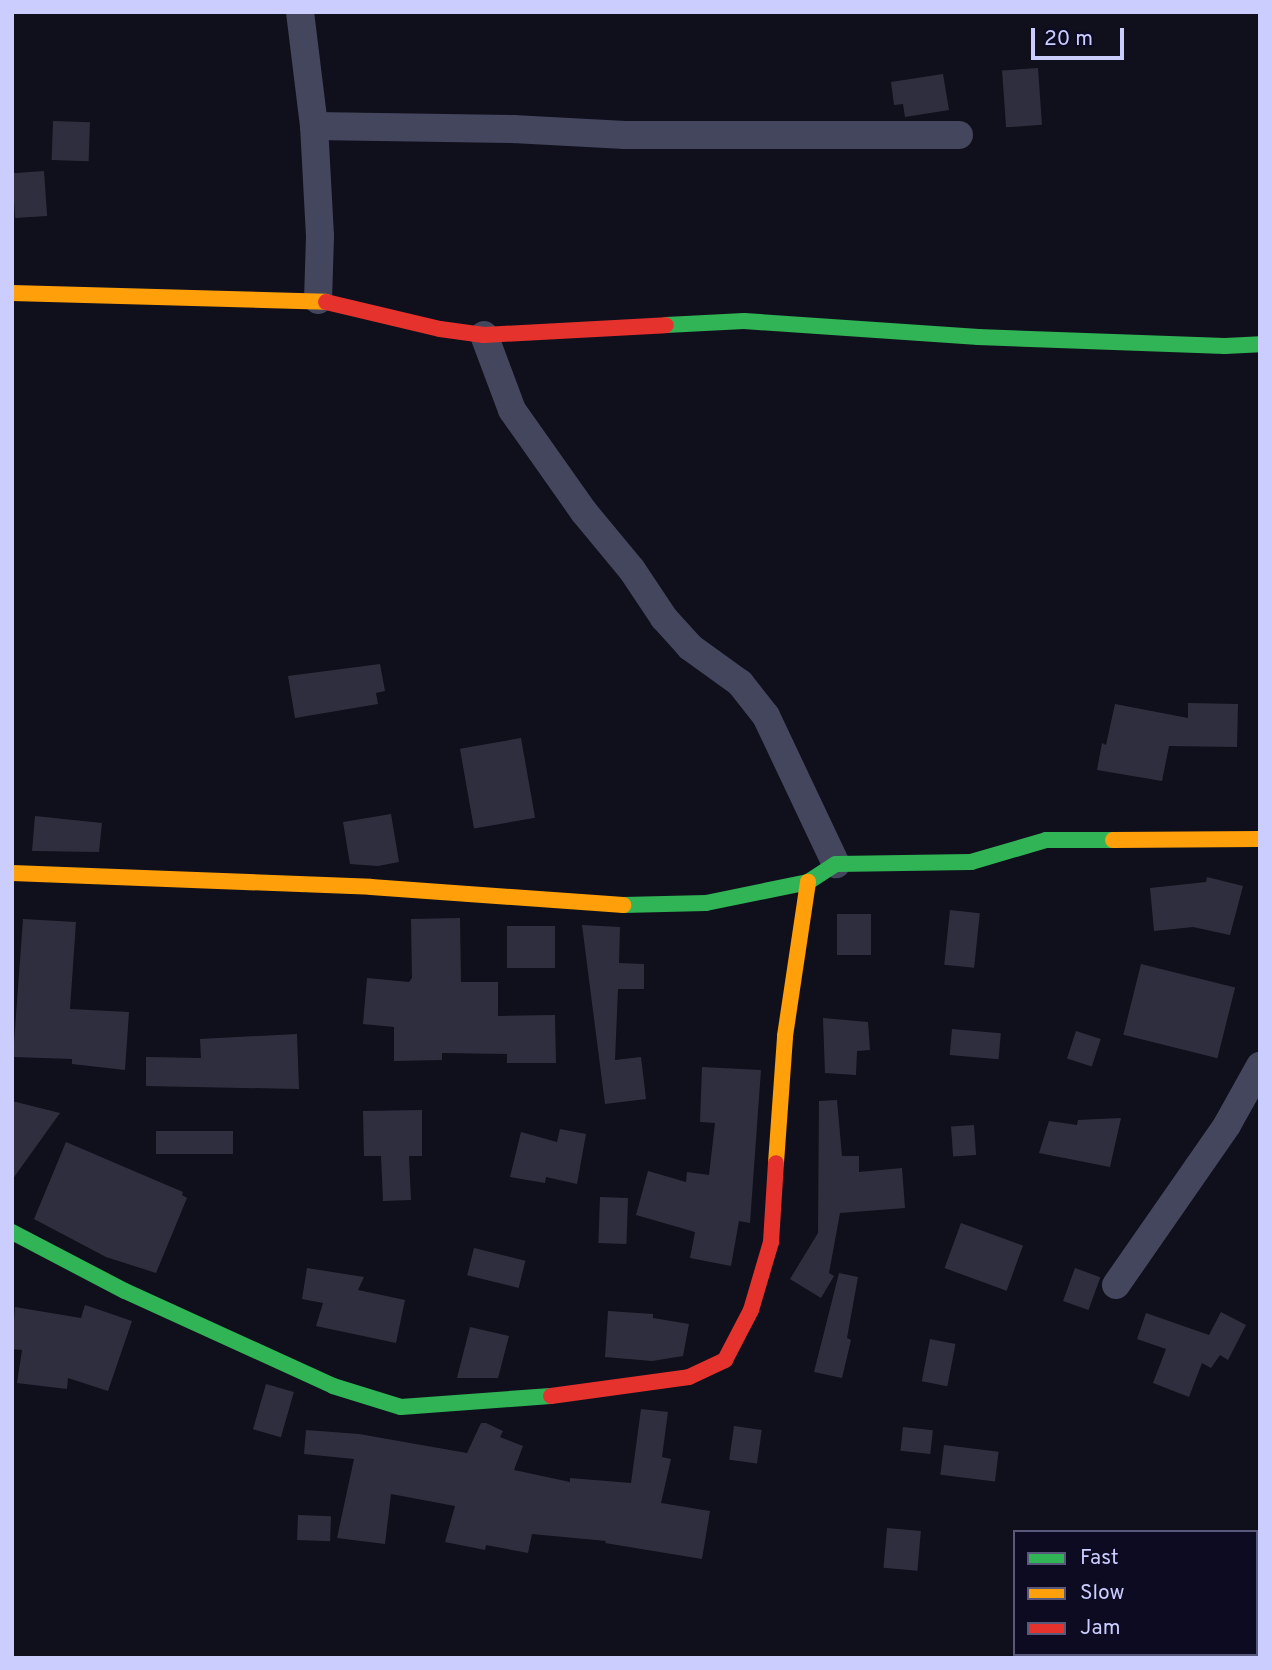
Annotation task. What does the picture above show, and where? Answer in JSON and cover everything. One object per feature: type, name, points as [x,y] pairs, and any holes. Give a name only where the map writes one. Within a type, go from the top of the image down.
[{"type":"street","points":[[300,12],[314,126],[320,236],[318,299]]},
{"type":"street","points":[[314,126],[513,129],[625,135],[959,135]]},
{"type":"street","points":[[12,293],[318,299],[440,329],[484,335],[744,321],[978,337],[1225,346],[1260,344]]},
{"type":"street","points":[[484,335],[512,411],[584,512],[632,570],[672,628],[690,647],[740,683],[766,716],[836,864]]},
{"type":"street","points":[[12,873],[371,887],[613,905],[706,903],[808,882],[836,864],[971,862],[1046,840],[1260,839]]},
{"type":"street","points":[[12,1232],[125,1291],[333,1386],[401,1407],[584,1394],[689,1377],[725,1360],[751,1310],[771,1242],[785,1036],[808,882]]},
{"type":"street","points":[[1116,1285],[1227,1125],[1260,1066]]},
{"type":"building","points":[[1038,68],[1042,125],[1006,127],[1002,71]]},
{"type":"building","points":[[943,74],[949,110],[905,117],[903,104],[894,105],[891,82]]},
{"type":"building","points":[[53,121],[90,122],[89,161],[52,160]]},
{"type":"building","points":[[44,171],[47,216],[15,218],[12,173]]},
{"type":"building","points":[[380,664],[385,691],[376,693],[378,704],[295,718],[288,676]]},
{"type":"building","points":[[1188,703],[1238,704],[1237,747],[1169,746],[1162,781],[1097,770],[1102,743],[1106,745],[1115,704],[1188,718]]},
{"type":"building","points":[[521,738],[535,818],[474,829],[460,749]]},
{"type":"building","points":[[391,814],[399,862],[378,866],[350,864],[343,822]]},
{"type":"building","points":[[35,816],[102,823],[99,852],[32,851]]},
{"type":"building","points":[[1207,877],[1243,886],[1230,935],[1193,927],[1154,931],[1150,888],[1206,882]]},
{"type":"building","points":[[950,910],[980,913],[974,968],[944,965]]},
{"type":"building","points":[[837,914],[871,914],[871,955],[837,955]]},
{"type":"building","points":[[460,918],[461,982],[498,982],[498,1016],[555,1015],[556,1063],[507,1063],[507,1054],[442,1053],[442,1060],[394,1061],[394,1027],[363,1024],[367,978],[409,982],[412,978],[411,919]]},
{"type":"building","points":[[23,919],[76,922],[70,1009],[129,1012],[125,1070],[72,1064],[72,1059],[13,1057]]},
{"type":"building","points":[[582,925],[620,927],[619,963],[644,964],[644,989],[618,989],[615,1060],[641,1057],[646,1099],[605,1104]]},
{"type":"building","points":[[507,926],[555,926],[555,968],[507,968]]},
{"type":"building","points":[[1141,964],[1235,987],[1217,1058],[1123,1035]]},
{"type":"building","points":[[823,1018],[868,1022],[870,1050],[857,1051],[856,1075],[825,1073]]},
{"type":"building","points":[[952,1029],[1001,1033],[999,1059],[950,1055]]},
{"type":"building","points":[[1076,1031],[1101,1039],[1092,1067],[1067,1059]]},
{"type":"building","points":[[297,1034],[299,1089],[146,1086],[146,1057],[201,1058],[200,1039]]},
{"type":"building","points":[[702,1067],[761,1070],[750,1223],[739,1221],[731,1266],[690,1258],[695,1232],[636,1215],[648,1171],[686,1182],[687,1172],[709,1175],[715,1123],[700,1122]]},
{"type":"building","points":[[837,1100],[842,1156],[859,1156],[859,1172],[902,1168],[905,1208],[840,1213],[829,1273],[834,1276],[821,1298],[790,1279],[818,1233],[819,1101]]},
{"type":"building","points":[[12,1101],[60,1113],[12,1180]]},
{"type":"building","points":[[422,1110],[422,1156],[409,1156],[411,1200],[383,1201],[381,1156],[364,1156],[363,1111]]},
{"type":"building","points":[[1121,1118],[1110,1167],[1039,1153],[1049,1121],[1077,1125],[1078,1120]]},
{"type":"building","points":[[974,1125],[976,1155],[953,1157],[951,1127]]},
{"type":"building","points":[[560,1129],[586,1134],[577,1184],[546,1177],[545,1183],[510,1177],[521,1132],[557,1142]]},
{"type":"building","points":[[156,1131],[233,1131],[233,1154],[156,1154]]},
{"type":"building","points":[[66,1142],[183,1192],[182,1195],[187,1198],[156,1273],[106,1257],[34,1219]]},
{"type":"building","points":[[600,1197],[628,1198],[626,1244],[598,1243]]},
{"type":"building","points":[[961,1223],[1023,1246],[1007,1291],[945,1268]]},
{"type":"building","points":[[474,1248],[525,1261],[519,1288],[467,1275]]},
{"type":"building","points":[[307,1268],[364,1277],[358,1290],[405,1300],[396,1343],[316,1326],[323,1303],[302,1299]]},
{"type":"building","points":[[1075,1268],[1100,1277],[1088,1310],[1063,1301]]},
{"type":"building","points":[[839,1273],[858,1277],[847,1338],[851,1340],[842,1378],[814,1372]]},
{"type":"building","points":[[85,1305],[132,1321],[108,1391],[68,1378],[67,1389],[17,1383],[22,1350],[12,1349],[15,1307],[81,1318]]},
{"type":"building","points":[[608,1311],[653,1314],[653,1318],[689,1324],[683,1356],[652,1361],[605,1357]]},
{"type":"building","points":[[1221,1312],[1246,1325],[1228,1360],[1220,1355],[1211,1368],[1202,1363],[1189,1397],[1153,1383],[1166,1349],[1137,1339],[1146,1313],[1209,1335]]},
{"type":"building","points":[[470,1327],[509,1336],[498,1378],[457,1378]]},
{"type":"building","points":[[930,1339],[956,1344],[947,1386],[922,1381]]},
{"type":"building","points":[[266,1384],[294,1392],[281,1437],[253,1429]]},
{"type":"building","points":[[641,1409],[668,1412],[662,1457],[671,1459],[661,1503],[710,1511],[702,1559],[605,1543],[606,1541],[532,1534],[528,1553],[486,1545],[485,1550],[445,1542],[455,1506],[391,1494],[385,1544],[337,1538],[354,1459],[304,1454],[306,1430],[359,1434],[467,1453],[481,1423],[486,1423],[503,1431],[500,1437],[523,1446],[514,1470],[570,1482],[570,1478],[631,1483]]},
{"type":"building","points":[[734,1426],[762,1430],[757,1464],[729,1460]]},
{"type":"building","points":[[903,1427],[933,1430],[930,1454],[900,1451]]},
{"type":"building","points":[[944,1445],[999,1452],[995,1481],[940,1475]]},
{"type":"building","points":[[298,1515],[331,1516],[330,1541],[297,1540]]},
{"type":"building","points":[[887,1528],[921,1531],[917,1571],[884,1568]]},
{"type":"traffic: fast","points":[[666,325],[744,321],[978,337],[1225,346],[1260,344]]},
{"type":"traffic: fast","points":[[623,905],[706,903],[808,882],[836,864],[971,862],[1046,840],[1113,840]]},
{"type":"traffic: fast","points":[[12,1232],[125,1291],[333,1386],[401,1407],[551,1396]]},
{"type":"traffic: slow","points":[[12,293],[326,302]]},
{"type":"traffic: slow","points":[[1113,840],[1260,839]]},
{"type":"traffic: slow","points":[[12,873],[371,887],[623,905]]},
{"type":"traffic: slow","points":[[776,1163],[785,1036],[808,882]]},
{"type":"traffic: jam","points":[[326,302],[440,329],[484,335],[666,325]]},
{"type":"traffic: jam","points":[[551,1396],[689,1377],[725,1360],[751,1310],[771,1242],[776,1163]]}]
